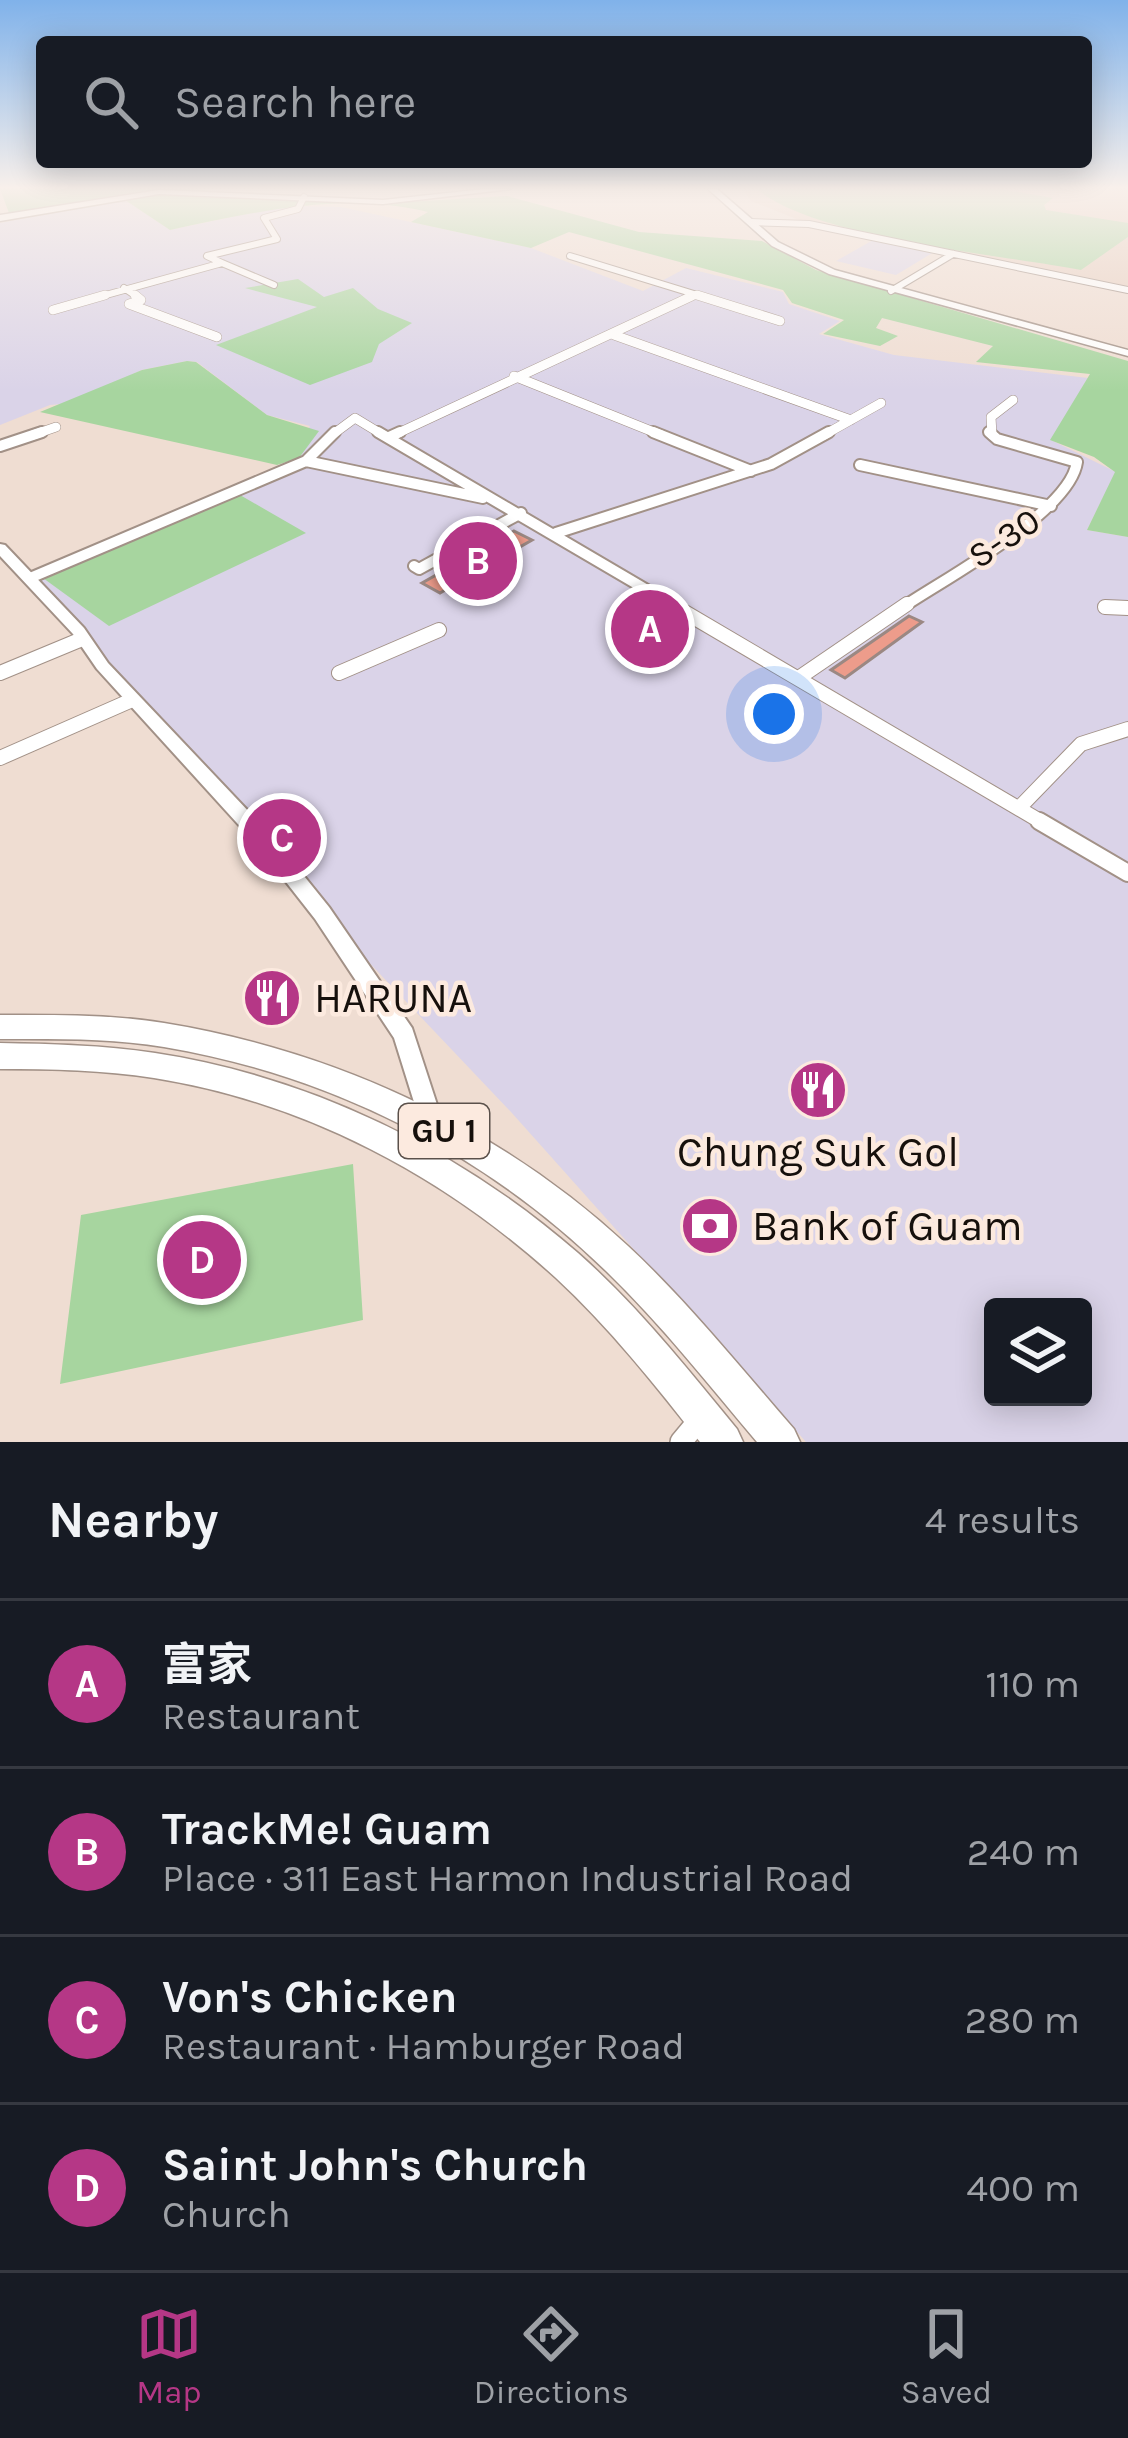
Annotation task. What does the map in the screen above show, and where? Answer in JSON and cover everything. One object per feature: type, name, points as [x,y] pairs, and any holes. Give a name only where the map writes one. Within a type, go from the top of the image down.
[{"type":"main road","points":[[798,256],[891,291],[1128,352]]},
{"type":"main road","name":"GU 1","points":[[0,1027],[122,1028],[227,1046],[330,1076],[430,1123],[512,1174],[591,1235],[671,1315],[782,1442]]},
{"type":"main road","name":"GU 1","points":[[0,1055],[86,1056],[173,1066],[292,1097],[374,1133],[449,1176],[530,1233],[605,1303],[724,1442]]},
{"type":"street","points":[[208,256],[274,285]]},
{"type":"street","points":[[571,256],[780,321]]},
{"type":"street","points":[[891,291],[949,256]]},
{"type":"street","points":[[964,256],[1128,290]]},
{"type":"street","points":[[52,310],[222,263]]},
{"type":"street","points":[[124,288],[141,300],[129,304],[147,314],[217,337]]},
{"type":"street","points":[[389,436],[692,296]]},
{"type":"street","points":[[614,335],[851,420]]},
{"type":"street","points":[[514,376],[751,471]]},
{"type":"street","name":"S-30","points":[[800,677],[1051,506],[1075,477],[1077,462],[997,439],[988,431],[991,417],[1013,400]]},
{"type":"street","points":[[556,532],[751,471],[881,403]]},
{"type":"street","points":[[30,578],[306,461],[345,421],[356,418],[1128,873]]},
{"type":"street","points":[[0,446],[56,427]]},
{"type":"street","points":[[306,461],[455,489],[521,514]]},
{"type":"street","points":[[860,465],[1051,506]]},
{"type":"street","points":[[415,566],[419,569],[521,514]]},
{"type":"street","points":[[0,548],[132,700],[264,840],[335,931],[404,1035],[430,1123]]},
{"type":"street","points":[[1105,607],[1128,608]]},
{"type":"street","points":[[339,673],[439,630]]},
{"type":"street","points":[[0,674],[82,639]]},
{"type":"street","points":[[0,758],[132,700]]},
{"type":"street","points":[[1020,807],[1083,742],[1101,730],[1128,729]]},
{"type":"street","points":[[681,1442],[703,1416]]},
{"type":"shaded area","points":[[0,256],[553,256],[643,291],[686,268],[783,292],[789,304],[840,321],[819,334],[894,355],[1088,378],[1051,440],[1116,472],[1087,530],[1128,537],[1128,1442],[806,1442],[511,1112],[322,913],[30,578],[289,461],[310,426],[267,415],[197,362],[187,361],[142,370],[71,403],[50,405],[0,425]]},
{"type":"shaded area","points":[[844,256],[927,256],[896,275],[836,261]]},
{"type":"shaded area","points":[[977,256],[1128,256],[1128,287]]},
{"type":"green space","points":[[659,256],[790,256],[816,270],[1128,361],[1128,537],[1087,530],[1115,472],[1094,457],[1050,440],[1090,374],[976,362],[993,346],[882,318],[876,328],[898,336],[880,346],[823,334],[844,320],[792,303],[783,290]]},
{"type":"green space","points":[[993,256],[1101,256],[1081,270]]},
{"type":"green space","points":[[298,279],[324,297],[353,288],[378,309],[412,323],[379,344],[372,362],[310,385],[216,345],[317,307],[245,288]]},
{"type":"green space","points":[[196,362],[267,415],[319,431],[299,458],[277,465],[40,412],[142,370]]},
{"type":"green space","points":[[240,495],[306,533],[109,626],[43,578]]},
{"type":"green space","points":[[353,1164],[363,1320],[60,1384],[81,1215]]},
{"type":"building","points":[[514,531],[532,540],[440,593],[422,583]]},
{"type":"building","points":[[909,616],[922,622],[845,678],[831,670]]},
{"type":"place","name":"TrackMe! Guam","points":[[478,561]]},
{"type":"place","name":"富家","points":[[650,629]]},
{"type":"place","name":"Von's Chicken","points":[[282,838]]},
{"type":"place","name":"HARUNA","points":[[272,998]]},
{"type":"place","name":"Chung Suk Gol","points":[[818,1090]]},
{"type":"place","name":"Bank of Guam","points":[[710,1226]]},
{"type":"place","name":"Saint John's Church","points":[[202,1260]]}]
